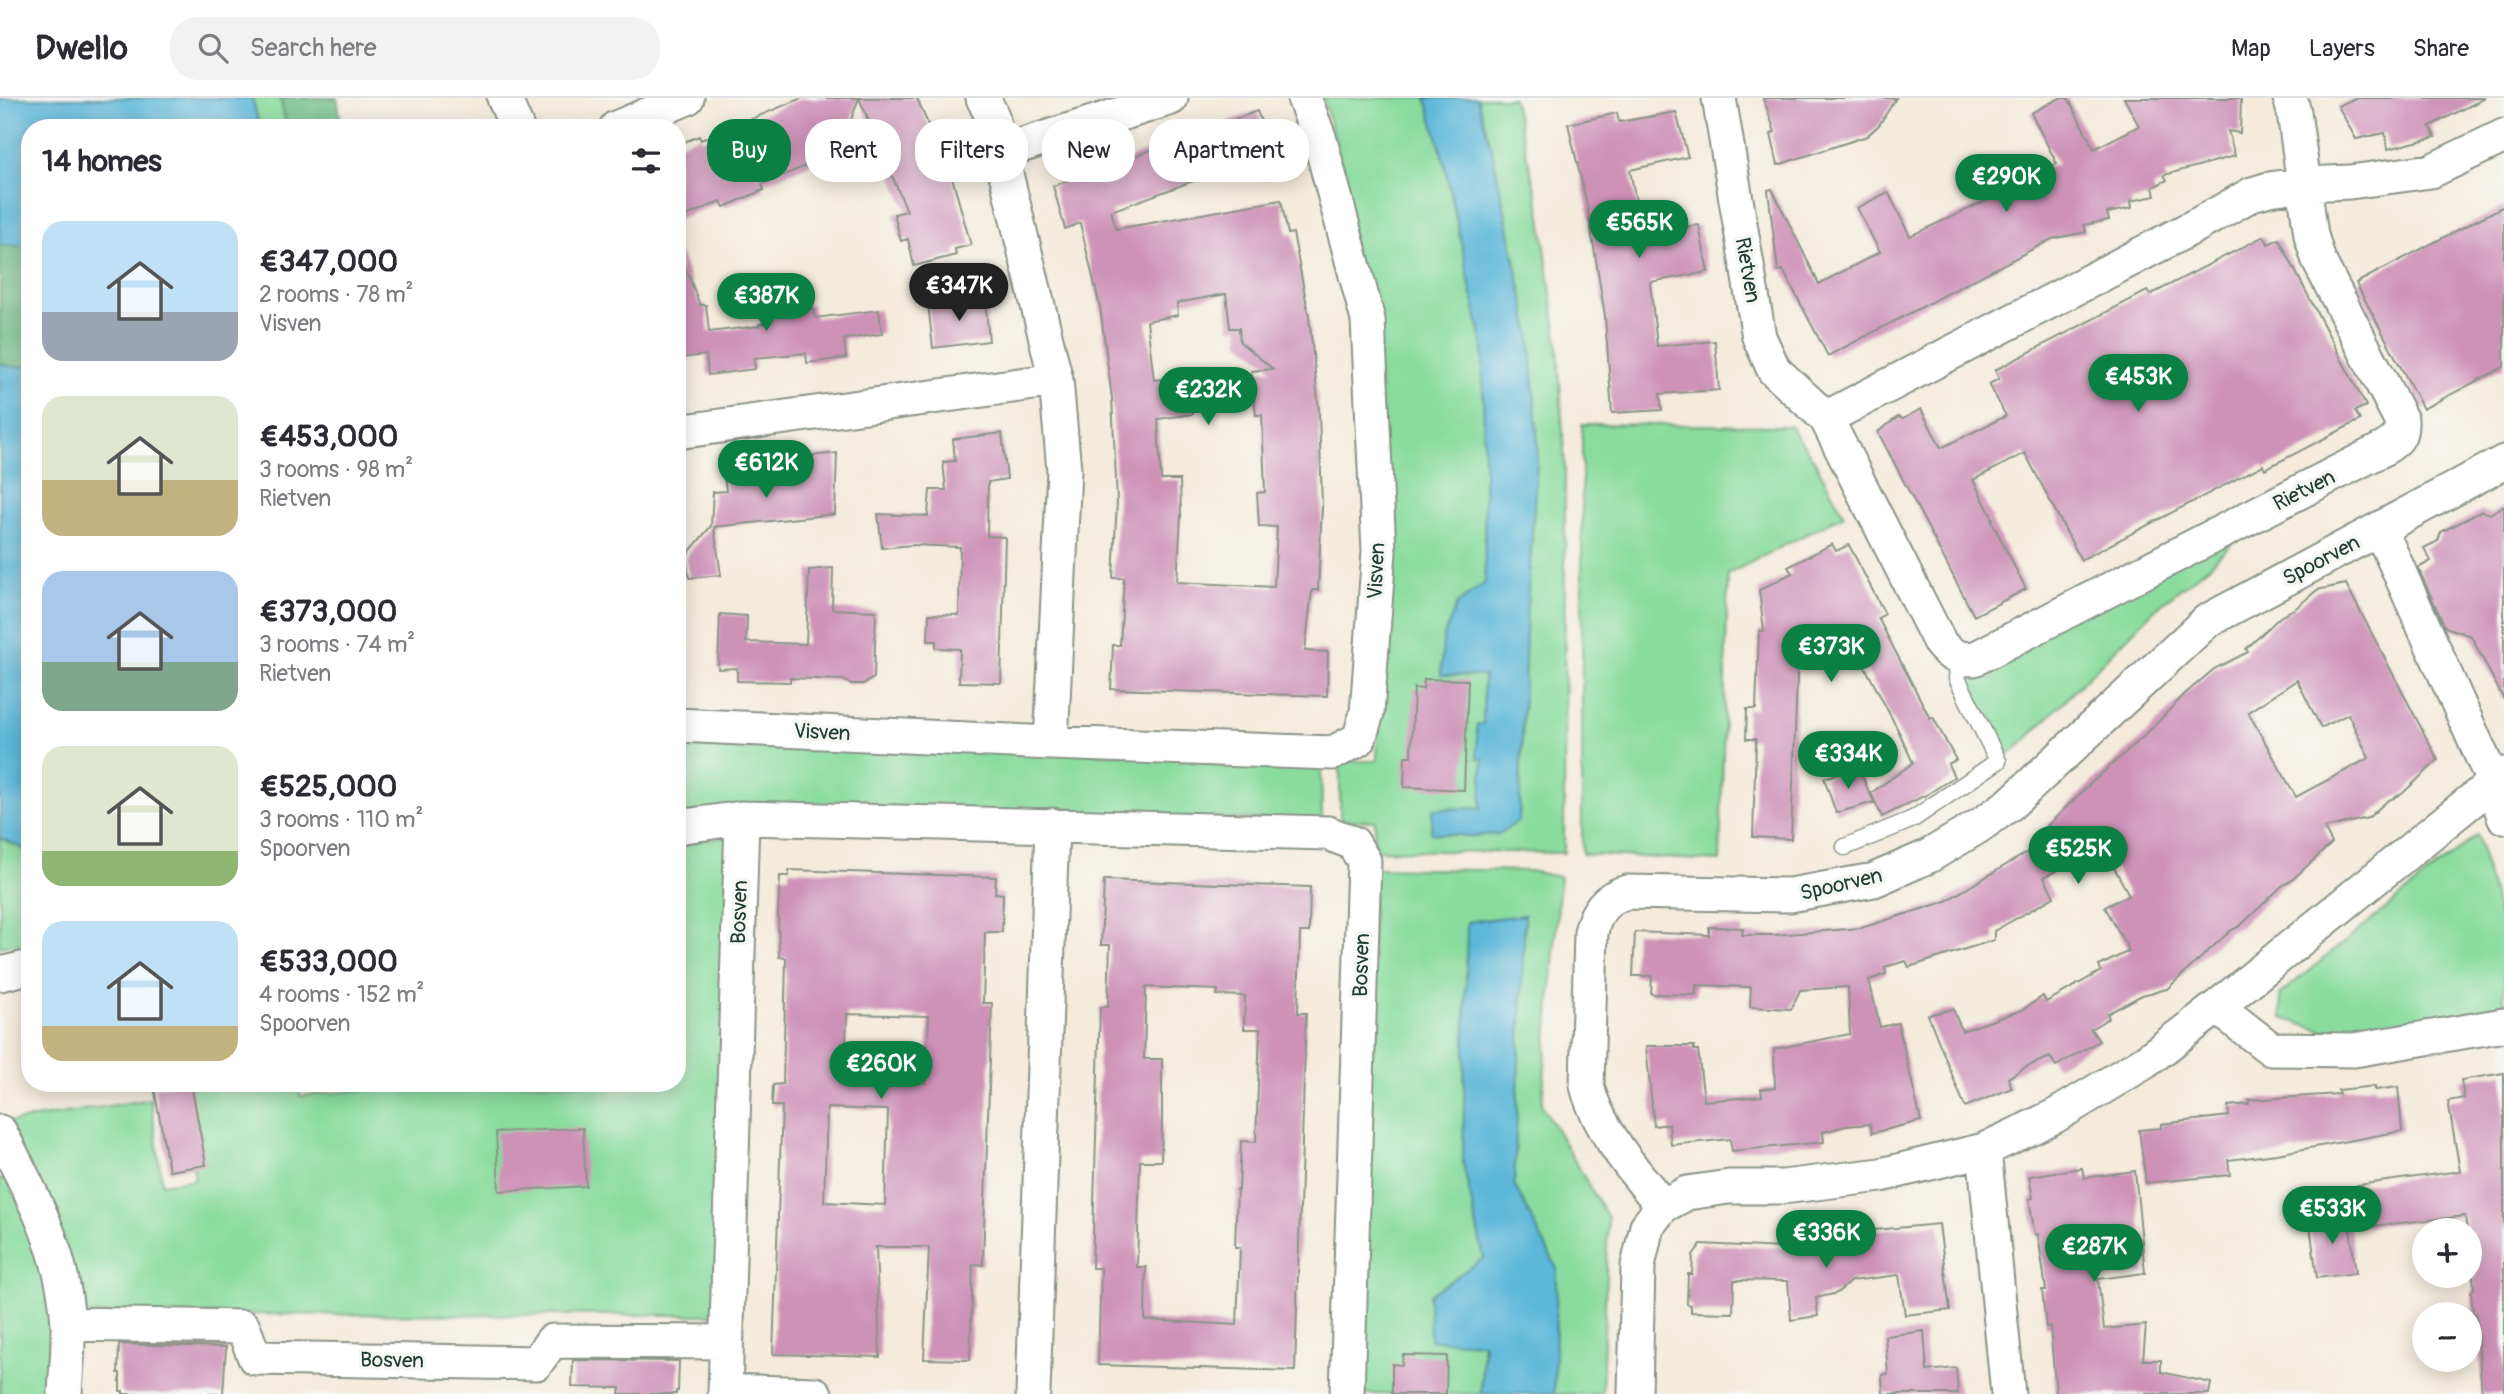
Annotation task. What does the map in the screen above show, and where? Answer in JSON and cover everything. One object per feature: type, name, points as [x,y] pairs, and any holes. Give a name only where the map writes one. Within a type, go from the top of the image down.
[{"type":"street","points":[[504,98],[513,119]]},
{"type":"street","points":[[638,119],[687,98]]},
{"type":"street","points":[[983,98],[993,119]]},
{"type":"street","points":[[1028,143],[1171,98]]},
{"type":"street","name":"Visven","points":[[686,725],[1333,753],[1360,739],[1367,713],[1379,551],[1368,320],[1319,137],[1304,98]]},
{"type":"street","name":"Rietven","points":[[1719,98],[1759,337],[1774,369],[1826,418],[1940,643],[1948,654],[1959,659],[1974,659],[2395,443],[2402,433],[2401,420],[2319,261],[2311,235],[2290,98]]},
{"type":"street","points":[[1826,418],[2200,225],[2252,194],[2269,188],[2350,182],[2431,171],[2504,136]]},
{"type":"street","points":[[1008,182],[1056,380],[1064,470],[1051,743]]},
{"type":"street","points":[[686,431],[1056,380]]},
{"type":"street","name":"Spoorven","points":[[1663,1206],[1620,1151],[1592,1104],[1587,1087],[1591,932],[1594,918],[1604,903],[1614,895],[1627,892],[1790,895],[1874,880],[1929,856],[2010,804],[2207,621],[2504,462]]},
{"type":"street","name":"Spoorven","points":[[2380,528],[2499,778],[2504,817]]},
{"type":"street","points":[[1634,1394],[1638,1266],[1647,1226],[1663,1206],[1687,1193],[1729,1187],[1783,1187],[1881,1175],[1983,1150],[2055,1116],[2133,1069],[2217,1007],[2499,778]]},
{"type":"street","name":"Bosven","points":[[742,818],[725,1392],[815,1394]]},
{"type":"street","name":"Bosven","points":[[686,826],[742,818],[1052,825],[1328,833],[1353,843],[1364,861],[1347,1394]]},
{"type":"street","points":[[1033,1394],[1052,825]]},
{"type":"street","points":[[0,974],[21,969]]},
{"type":"street","points":[[2217,1007],[2271,1049],[2354,1050],[2504,1025]]},
{"type":"street","points":[[0,1132],[43,1216],[59,1266],[68,1324],[65,1394]]},
{"type":"street","points":[[1983,1150],[2008,1394]]},
{"type":"street","name":"Bosven","points":[[68,1324],[243,1327],[255,1357],[536,1363],[552,1341],[726,1342]]},
{"type":"lane","points":[[1845,846],[1913,820],[1998,761],[1957,678],[1959,659]]},
{"type":"green space","points":[[252,98],[280,98],[285,119],[258,119]]},
{"type":"green space","points":[[280,98],[337,98],[340,119],[285,119]]},
{"type":"green space","points":[[1323,98],[1426,98],[1444,161],[1483,346],[1485,583],[1457,604],[1441,675],[1484,675],[1483,724],[1477,724],[1477,758],[1483,758],[1481,808],[1433,809],[1431,833],[1473,836],[1519,821],[1527,605],[1538,448],[1530,332],[1492,150],[1477,98],[1513,98],[1540,209],[1558,347],[1565,466],[1564,853],[1374,850],[1375,821],[1340,820],[1340,761],[1377,761],[1382,537],[1347,184]]},
{"type":"green space","points":[[0,245],[21,246],[21,367],[0,364]]},
{"type":"green space","points":[[1582,424],[1790,426],[1814,460],[1844,515],[1728,574],[1720,861],[1582,854]]},
{"type":"green space","points":[[2248,527],[2210,565],[2155,609],[2005,758],[1963,669]]},
{"type":"green space","points":[[686,739],[1321,760],[1322,820],[686,814]]},
{"type":"green space","points":[[2477,835],[2504,937],[2504,1017],[2336,1035],[2282,1018],[2280,994]]},
{"type":"green space","points":[[731,837],[722,1315],[79,1314],[10,1122],[151,1099],[162,1184],[195,1179],[182,1092],[300,1092],[300,1096],[339,1092],[686,1092],[686,845]]},
{"type":"green space","points":[[0,838],[21,848],[21,943],[0,947]]},
{"type":"green space","points":[[1374,868],[1530,871],[1560,877],[1542,1105],[1608,1218],[1602,1394],[1554,1394],[1557,1269],[1514,1184],[1525,915],[1467,922],[1463,1163],[1484,1259],[1481,1394],[1360,1394]]},
{"type":"green space","points":[[0,1179],[7,1179],[32,1231],[47,1272],[54,1326],[52,1394],[0,1394]]},
{"type":"water","points":[[0,98],[252,98],[258,119],[21,119],[21,246],[0,245]]},
{"type":"water","points":[[1426,98],[1477,98],[1492,150],[1530,332],[1538,448],[1527,605],[1519,821],[1499,834],[1473,836],[1431,833],[1433,809],[1481,808],[1483,758],[1477,758],[1477,724],[1483,724],[1484,676],[1441,675],[1443,638],[1457,604],[1485,583],[1483,346],[1444,161]]},
{"type":"water","points":[[0,364],[21,367],[21,848],[0,838]]},
{"type":"water","points":[[1525,915],[1514,1184],[1557,1269],[1554,1394],[1481,1394],[1484,1343],[1430,1340],[1429,1295],[1484,1258],[1463,1163],[1467,922]]},
{"type":"building","points":[[802,98],[859,98],[851,119],[805,119],[805,166],[791,172],[791,119],[752,119]]},
{"type":"building","points":[[859,98],[917,98],[926,119],[915,119],[915,182],[953,182],[971,245],[955,249],[956,255],[914,266],[908,239],[901,241],[894,214],[907,211],[895,182],[901,182],[901,119],[868,119]]},
{"type":"building","points":[[1763,98],[1896,98],[1879,125],[1867,136],[1778,165],[1771,134],[1775,132]]},
{"type":"building","points":[[2060,98],[2068,98],[2094,149],[2139,126],[2124,98],[2241,98],[2240,133],[2228,131],[2235,156],[2164,175],[2167,180],[2153,187],[2155,196],[2131,201],[2132,208],[2107,213],[2109,220],[2084,225],[2086,232],[2052,239],[1828,356],[1783,270],[1778,271],[1768,190],[1772,189],[1819,284],[1880,252],[1857,208],[1888,192],[1910,236],[1986,201],[2023,176],[2057,164],[2031,113]]},
{"type":"building","points":[[2355,98],[2485,98],[2430,126],[2435,137],[2388,149],[2385,133],[2356,139],[2338,106]]},
{"type":"building","points":[[1257,111],[1260,119],[1235,119]]},
{"type":"building","points":[[1676,112],[1688,157],[1630,170],[1642,233],[1699,225],[1708,272],[1650,282],[1657,346],[1715,341],[1719,390],[1660,394],[1662,410],[1612,413],[1605,316],[1587,205],[1568,124],[1617,113],[1619,122]]},
{"type":"building","points":[[699,136],[701,140],[707,138],[707,182],[767,182],[762,184],[764,190],[724,207],[721,201],[686,216],[686,141]]},
{"type":"building","points":[[1149,151],[1149,182],[1191,182],[1111,211],[1116,229],[1281,200],[1288,234],[1293,233],[1309,316],[1319,411],[1322,506],[1318,590],[1312,590],[1305,651],[1328,652],[1327,696],[1111,689],[1113,645],[1120,645],[1124,578],[1113,578],[1117,500],[1112,398],[1100,307],[1080,223],[1065,229],[1053,186],[1064,182],[1135,182],[1135,156]],"holes":[[[1226,294],[1230,328],[1239,328],[1240,342],[1273,369],[1251,371],[1256,415],[1262,415],[1265,492],[1257,493],[1259,526],[1277,527],[1274,587],[1177,582],[1180,480],[1161,480],[1158,419],[1193,414],[1187,377],[1154,380],[1147,321],[1178,315],[1177,303]]]},
{"type":"building","points":[[2504,206],[2504,367],[2423,409],[2356,283]]},
{"type":"building","points":[[2264,236],[2268,244],[2279,239],[2366,406],[2355,411],[2360,420],[2265,469],[2263,465],[2081,560],[2025,453],[1973,480],[2026,589],[1974,616],[1878,432],[1898,417],[1903,419],[1921,409],[1941,448],[2006,416],[1989,384],[1999,379],[1995,370],[2147,291],[2150,295]]},
{"type":"building","points":[[686,269],[700,305],[706,305],[709,332],[759,326],[769,322],[767,309],[812,305],[815,318],[879,310],[882,334],[844,339],[846,358],[807,363],[806,353],[754,358],[755,369],[708,375],[706,355],[686,357]]},
{"type":"building","points":[[985,298],[989,341],[933,348],[928,304]]},
{"type":"building","points":[[1002,433],[1007,479],[988,482],[987,536],[1005,537],[1001,683],[959,682],[960,649],[936,648],[936,641],[928,641],[929,614],[959,615],[960,547],[913,545],[882,548],[878,514],[928,516],[930,490],[946,490],[943,462],[955,461],[953,439]]},
{"type":"building","points":[[837,453],[835,514],[714,527],[721,575],[689,578],[686,556],[711,526],[713,492],[726,491],[723,466]]},
{"type":"building","points":[[2504,506],[2504,700],[2471,636],[2445,627],[2418,568],[2431,561],[2424,548],[2438,541],[2441,532],[2482,511],[2490,514]]},
{"type":"building","points":[[1832,544],[1836,551],[1849,545],[1885,614],[1878,618],[1930,718],[1933,717],[1956,760],[1948,764],[1954,777],[1928,794],[1882,817],[1871,793],[1913,763],[1900,734],[1852,642],[1798,650],[1791,839],[1753,837],[1756,739],[1746,739],[1747,709],[1756,709],[1759,631],[1764,631],[1759,590],[1792,573],[1788,567]]},
{"type":"building","points":[[833,568],[832,609],[876,611],[874,678],[863,684],[850,684],[843,680],[790,678],[790,682],[737,681],[737,668],[718,669],[720,614],[747,616],[746,642],[806,644],[809,570]]},
{"type":"building","points":[[2346,584],[2438,760],[2402,794],[2387,801],[2368,818],[2324,828],[2332,843],[2167,989],[2142,995],[2107,1014],[2109,1018],[2091,1029],[2099,1041],[2056,1066],[2050,1057],[2028,1066],[2008,1078],[2012,1088],[1965,1107],[1928,1015],[1953,1009],[1962,1031],[2022,1010],[2043,996],[2046,1002],[2101,971],[2099,966],[2129,951],[2105,907],[2129,895],[2103,847],[2044,877],[2054,897],[1994,931],[1994,940],[1909,967],[1906,961],[1885,967],[1886,974],[1869,980],[1880,1027],[1898,1023],[1921,1121],[1872,1133],[1870,1124],[1846,1126],[1823,1132],[1824,1142],[1732,1151],[1730,1139],[1671,1145],[1669,1124],[1654,1126],[1646,1046],[1694,1046],[1694,1050],[1698,1050],[1704,1101],[1762,1096],[1761,1089],[1775,1088],[1774,1049],[1850,1034],[1848,987],[1800,990],[1791,1009],[1750,1007],[1751,987],[1696,985],[1696,995],[1651,994],[1652,976],[1633,976],[1635,932],[1709,935],[1709,927],[1743,928],[1742,935],[1775,935],[1861,928],[1944,902],[2052,835],[2047,826],[2186,693],[2214,669],[2248,652],[2246,649],[2280,617],[2317,590]],"holes":[[[2297,680],[2321,728],[2348,714],[2369,758],[2296,797],[2248,712]]]},
{"type":"building","points":[[1424,679],[1468,680],[1464,790],[1404,787],[1405,756],[1411,756],[1414,688],[1423,689]]},
{"type":"building","points":[[1858,768],[1874,802],[1836,813],[1824,778]]},
{"type":"building","points":[[789,870],[996,877],[995,893],[1003,894],[1002,932],[985,932],[983,1003],[992,1003],[983,1265],[973,1264],[970,1360],[924,1359],[929,1247],[876,1247],[880,1357],[773,1354],[782,1106],[772,1106],[773,1085],[783,1084],[786,958],[779,957],[778,914],[780,876],[789,876]],"holes":[[[847,1014],[929,1016],[926,1083],[845,1084]],[[827,1108],[888,1110],[885,1205],[824,1202]]]},
{"type":"building","points":[[1104,880],[1310,887],[1309,932],[1300,932],[1298,1013],[1306,1013],[1295,1371],[1098,1365],[1101,1268],[1092,1268],[1100,1007],[1108,1007],[1110,945],[1101,945]],"holes":[[[1146,987],[1218,990],[1217,995],[1245,996],[1244,1029],[1260,1029],[1256,1142],[1241,1141],[1237,1190],[1235,1247],[1240,1247],[1237,1325],[1145,1320],[1146,1267],[1137,1267],[1140,1161],[1161,1161],[1162,1119],[1162,1059],[1144,1059]]]},
{"type":"building","points":[[2504,1073],[2504,1394],[2482,1394],[2482,1302],[2472,1302],[2471,1292],[2474,1288],[2482,1288],[2482,1218],[2412,1218],[2412,1222],[2363,1227],[2357,1185],[2460,1171],[2448,1101],[2464,1098],[2461,1080]]},
{"type":"building","points":[[2375,1086],[2375,1090],[2398,1087],[2402,1131],[2277,1154],[2228,1160],[2230,1175],[2146,1183],[2139,1130],[2161,1128],[2161,1124],[2229,1116],[2228,1106],[2249,1104],[2249,1100],[2339,1094],[2338,1090]]},
{"type":"building","points":[[155,1092],[193,1092],[206,1165],[169,1171]]},
{"type":"building","points":[[583,1128],[586,1186],[499,1191],[496,1132]]},
{"type":"building","points":[[2082,1168],[2084,1178],[2135,1171],[2145,1273],[2098,1279],[2104,1329],[2146,1325],[2143,1360],[2161,1360],[2161,1372],[2211,1383],[2209,1394],[2056,1394],[2050,1326],[2046,1327],[2042,1290],[2046,1290],[2038,1234],[2035,1235],[2029,1199],[2033,1198],[2029,1176]]},
{"type":"building","points":[[2348,1214],[2356,1273],[2317,1278],[2309,1218]]},
{"type":"building","points":[[1939,1224],[1950,1310],[1905,1315],[1899,1275],[1851,1281],[1837,1293],[1816,1298],[1818,1316],[1791,1320],[1788,1281],[1734,1280],[1733,1313],[1691,1312],[1691,1305],[1687,1304],[1688,1274],[1692,1274],[1693,1255],[1701,1244],[1783,1248],[1829,1242],[1838,1236],[1874,1230]]},
{"type":"building","points":[[1924,1331],[1927,1371],[1956,1368],[1958,1394],[1883,1394],[1882,1375],[1888,1374],[1885,1336]]},
{"type":"building","points":[[119,1344],[226,1347],[223,1394],[123,1394],[123,1391],[120,1391],[118,1373]]},
{"type":"building","points":[[1403,1355],[1447,1356],[1446,1394],[1392,1394],[1392,1364],[1402,1365]]},
{"type":"building","points":[[573,1360],[679,1361],[678,1391],[676,1394],[619,1394],[620,1388],[572,1387]]}]
